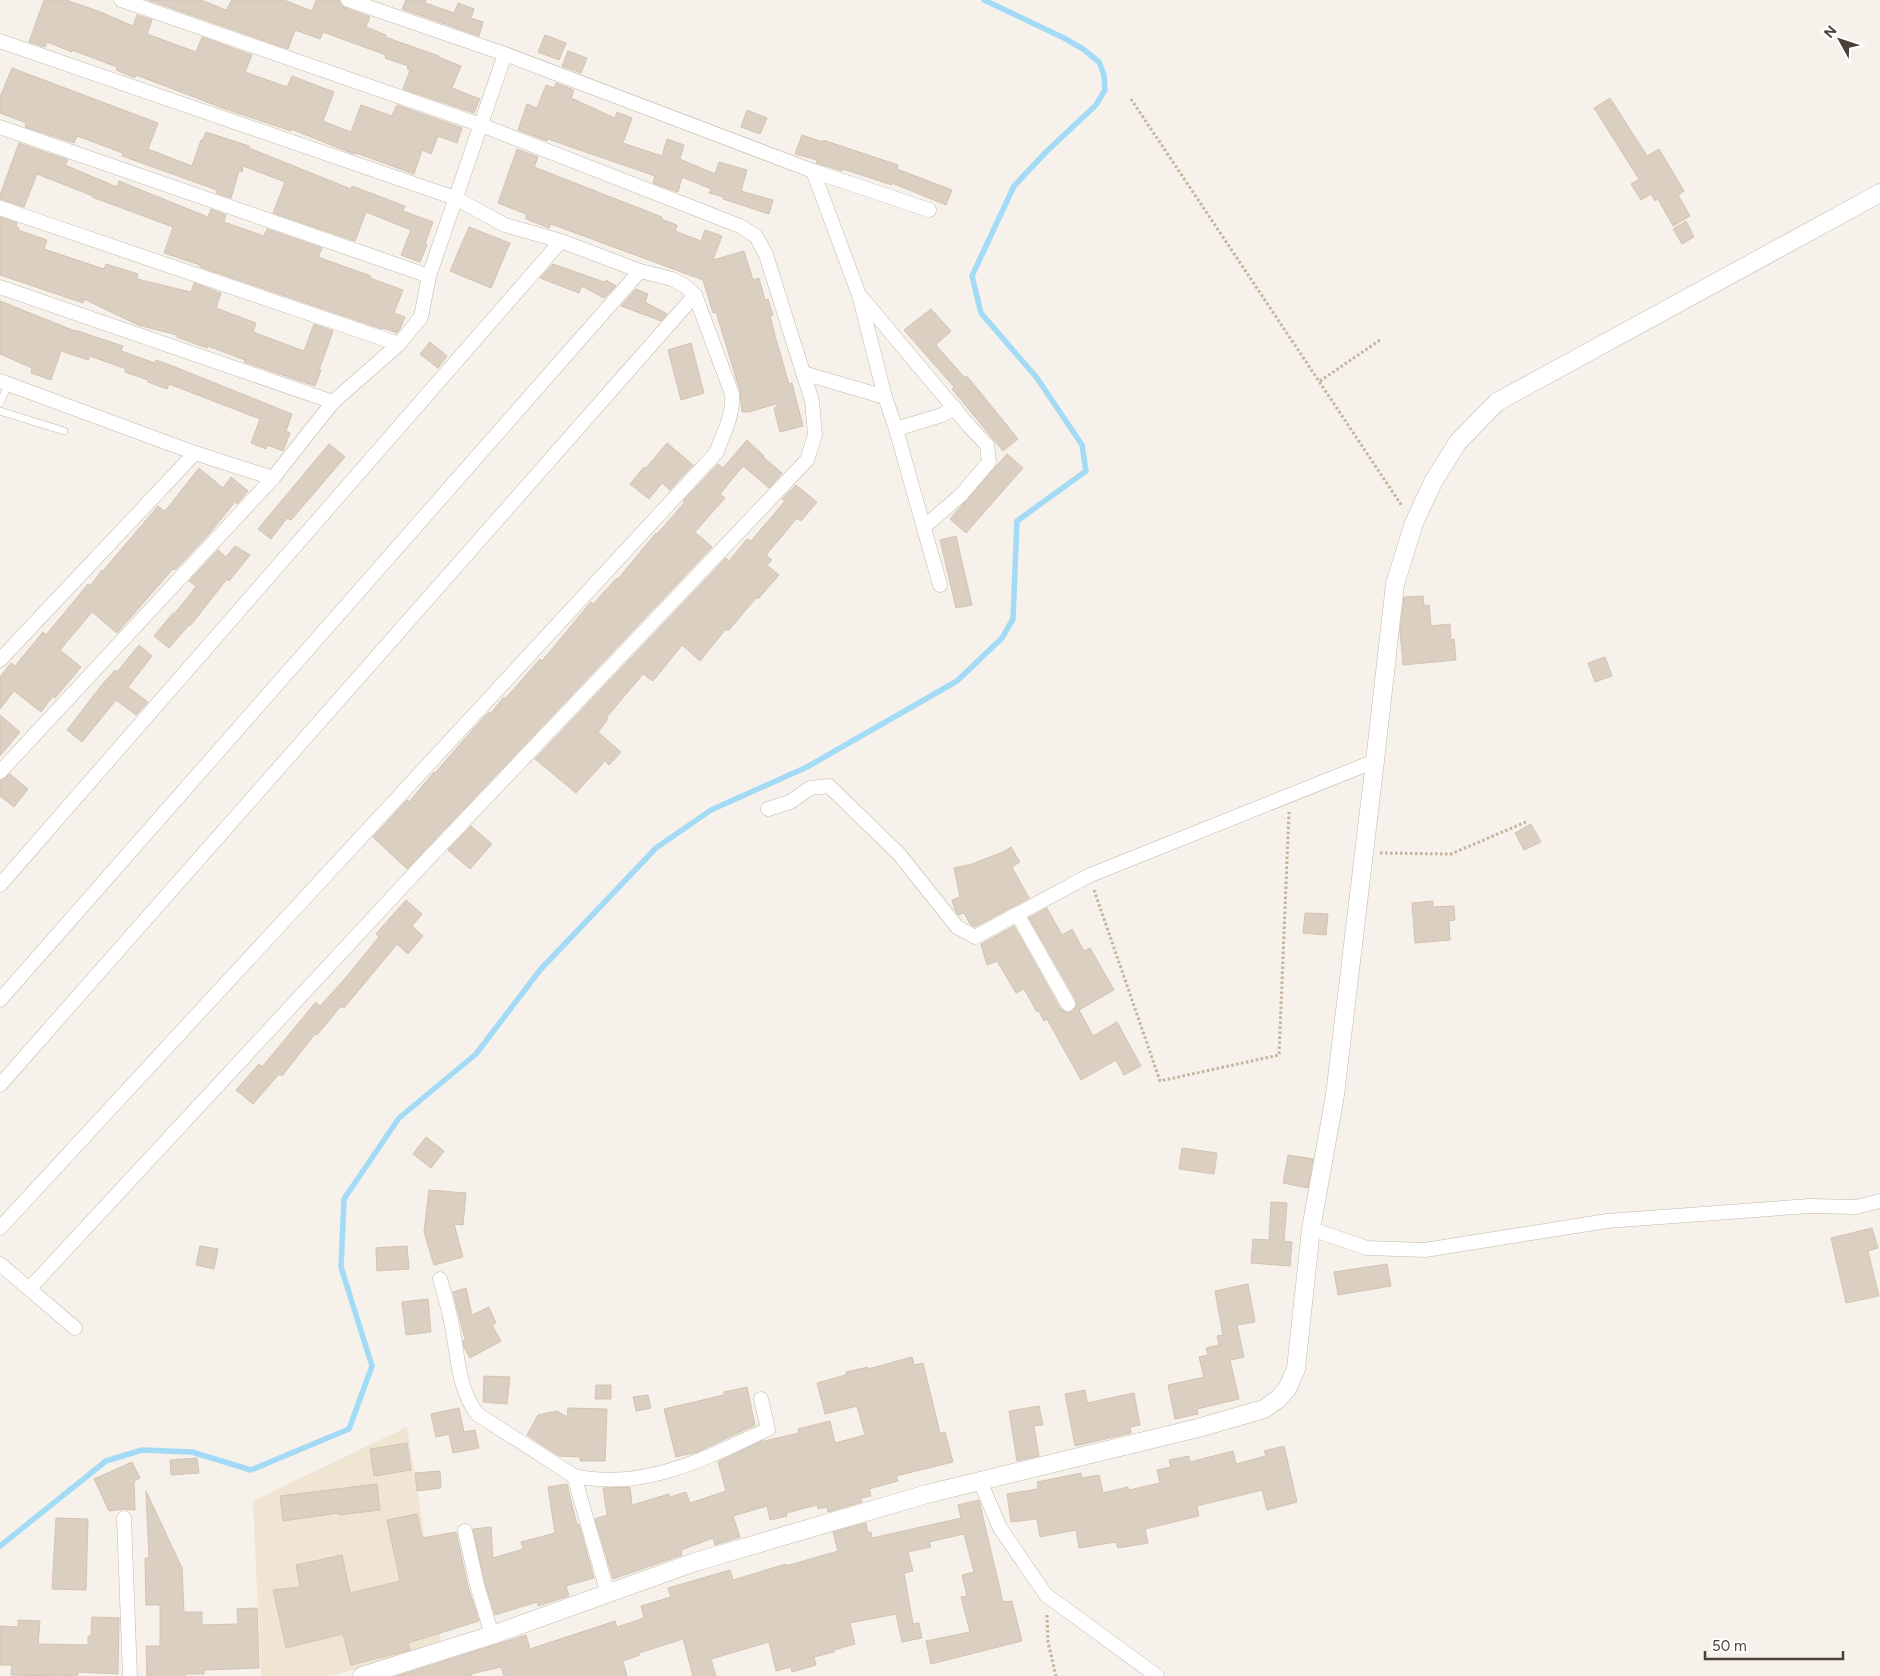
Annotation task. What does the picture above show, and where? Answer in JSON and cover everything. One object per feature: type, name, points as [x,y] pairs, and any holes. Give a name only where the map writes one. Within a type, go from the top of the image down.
[{"type":"street","points":[[30,1288],[425,862],[807,460],[815,435],[812,401],[766,255],[756,236],[740,226],[481,125],[121,0]]},
{"type":"street","points":[[348,0],[505,54],[813,171],[929,210]]},
{"type":"street","points":[[0,42],[455,198],[505,225],[561,241],[640,271],[672,279],[695,295],[732,394],[732,412],[716,453],[0,1228]]},
{"type":"street","points":[[0,772],[273,478],[333,402],[399,344],[422,317],[428,276],[505,54]]},
{"type":"street","points":[[0,127],[428,276]]},
{"type":"street","points":[[813,171],[859,295],[885,397],[896,429],[940,585]]},
{"type":"street","points":[[362,1676],[387,1672],[695,1562],[927,1494],[1198,1428],[1264,1409],[1278,1399],[1287,1389],[1296,1368],[1311,1229],[1335,1095],[1375,762],[1394,584],[1414,523],[1433,482],[1458,442],[1497,402],[1880,193]]},
{"type":"street","points":[[0,208],[399,344]]},
{"type":"street","points":[[0,885],[561,241]]},
{"type":"street","points":[[0,1000],[640,271]]},
{"type":"street","points":[[0,288],[333,402]]},
{"type":"street","points":[[0,1085],[695,295]]},
{"type":"street","points":[[859,295],[987,445],[989,462],[961,495],[924,527]]},
{"type":"street","points":[[803,373],[885,397]]},
{"type":"street","points":[[4,383],[195,453],[273,478]]},
{"type":"street","points":[[896,429],[942,415],[955,408]]},
{"type":"street","points":[[0,660],[195,453]]},
{"type":"street","points":[[768,809],[790,802],[810,788],[829,786],[899,854],[957,927],[975,938],[1088,876],[1375,762]]},
{"type":"street","points":[[1017,914],[1068,1004]]},
{"type":"street","points":[[1311,1229],[1367,1248],[1425,1250],[1607,1221],[1810,1206],[1856,1206],[1880,1201]]},
{"type":"street","points":[[0,1264],[75,1328]]},
{"type":"street","points":[[440,1279],[451,1321],[462,1386],[469,1403],[477,1414],[574,1476],[621,1480],[664,1474],[707,1458],[768,1429],[761,1399]]},
{"type":"street","points":[[574,1476],[608,1594]]},
{"type":"street","points":[[980,1481],[1000,1528],[1046,1595],[1157,1676]]},
{"type":"street","points":[[124,1518],[130,1676]]},
{"type":"street","points":[[465,1531],[477,1585],[492,1635]]},
{"type":"lane","points":[[0,403],[4,383]]},
{"type":"lane","points":[[0,411],[64,431]]},
{"type":"path","points":[[1131,99],[1414,523]]},
{"type":"path","points":[[1320,381],[1380,340]]},
{"type":"path","points":[[1088,876],[1160,1081],[1279,1055],[1290,796]]},
{"type":"path","points":[[1364,852],[1451,854],[1528,821]]},
{"type":"path","points":[[1046,1595],[1048,1642],[1056,1676]]},
{"type":"shaded area","points":[[407,1427],[442,1646],[330,1676],[261,1676],[253,1501]]},
{"type":"building","points":[[44,0],[66,0],[133,26],[137,15],[152,20],[147,34],[196,52],[202,37],[252,55],[245,72],[287,87],[292,76],[334,92],[323,121],[351,132],[361,105],[392,116],[397,105],[462,128],[457,143],[438,136],[431,154],[422,150],[414,174],[356,153],[351,153],[291,129],[291,131],[228,110],[136,75],[135,78],[116,70],[117,67],[72,50],[72,52],[47,42],[45,47],[29,42]]},
{"type":"building","points":[[148,0],[201,0],[226,10],[232,0],[284,0],[312,11],[316,0],[339,0],[345,8],[370,17],[366,27],[386,35],[385,37],[461,66],[452,88],[480,99],[474,113],[403,89],[410,70],[407,69],[408,66],[385,58],[386,55],[323,32],[320,39],[295,30],[288,49]]},
{"type":"building","points":[[406,0],[426,0],[425,3],[454,13],[458,3],[474,9],[471,18],[483,22],[479,36],[402,9]]},
{"type":"building","points":[[545,35],[566,43],[559,60],[538,52]]},
{"type":"building","points":[[568,51],[587,58],[581,73],[562,66]]},
{"type":"building","points":[[12,68],[158,123],[148,149],[192,166],[201,140],[203,140],[206,132],[249,146],[249,148],[351,189],[352,186],[405,206],[403,211],[433,222],[420,262],[401,255],[411,230],[366,212],[355,241],[273,213],[285,182],[243,166],[242,172],[239,171],[231,198],[216,193],[217,190],[122,156],[123,153],[77,136],[74,143],[25,127],[26,123],[0,113],[0,97]]},
{"type":"building","points":[[556,83],[574,90],[571,98],[615,118],[617,112],[632,118],[623,143],[662,156],[667,139],[684,145],[680,159],[715,174],[719,162],[747,170],[741,191],[773,200],[769,214],[723,199],[724,197],[709,193],[711,189],[682,177],[678,192],[672,190],[653,183],[655,176],[518,130],[527,104],[537,108],[546,85],[554,88]]},
{"type":"building","points":[[1610,98],[1647,156],[1659,149],[1684,191],[1678,195],[1690,216],[1673,226],[1658,199],[1655,201],[1651,194],[1641,200],[1631,184],[1639,179],[1594,108]]},
{"type":"building","points":[[747,110],[767,118],[760,134],[741,127]]},
{"type":"building","points":[[802,135],[898,165],[897,169],[952,190],[946,205],[892,183],[892,185],[843,169],[842,171],[816,163],[817,160],[795,154]]},
{"type":"building","points":[[19,143],[68,160],[65,165],[117,187],[119,181],[208,217],[211,209],[226,215],[224,222],[264,236],[267,229],[322,248],[318,257],[403,290],[394,313],[405,317],[400,329],[397,333],[382,329],[164,253],[173,227],[37,174],[24,207],[0,199]]},
{"type":"building","points":[[517,149],[538,157],[534,167],[662,217],[661,219],[677,225],[675,231],[701,241],[705,230],[722,236],[713,260],[744,251],[753,280],[759,278],[765,300],[768,299],[773,315],[770,316],[776,339],[789,384],[792,383],[803,426],[780,432],[774,409],[779,403],[749,412],[742,412],[740,391],[716,312],[713,313],[703,280],[551,224],[549,228],[526,219],[526,214],[498,203]]},
{"type":"building","points":[[0,217],[17,223],[16,227],[19,228],[18,230],[47,240],[44,249],[104,269],[106,264],[138,274],[137,279],[191,292],[194,283],[221,293],[216,308],[256,323],[253,332],[304,351],[314,324],[333,331],[315,386],[244,362],[245,360],[177,337],[177,335],[138,325],[84,299],[83,303],[0,275]]},
{"type":"building","points":[[1686,221],[1694,237],[1682,244],[1673,229]]},
{"type":"building","points":[[469,227],[510,243],[491,288],[450,271]]},
{"type":"building","points":[[553,264],[604,282],[606,280],[616,286],[604,298],[582,286],[579,293],[540,278]]},
{"type":"building","points":[[636,289],[648,294],[645,302],[667,314],[661,321],[621,306]]},
{"type":"building","points":[[0,301],[75,331],[123,346],[121,351],[155,363],[156,360],[175,367],[292,414],[286,431],[290,433],[283,451],[267,445],[266,449],[251,443],[260,419],[169,384],[167,389],[148,382],[148,380],[125,372],[126,369],[90,356],[88,360],[61,351],[51,380],[31,373],[32,368],[0,354]]},
{"type":"building","points":[[931,309],[951,331],[936,345],[965,378],[967,376],[1018,439],[1003,451],[952,389],[954,387],[904,330]]},
{"type":"building","points":[[430,342],[447,356],[438,368],[420,354]]},
{"type":"building","points":[[691,343],[704,393],[681,400],[668,350]]},
{"type":"building","points":[[747,440],[782,473],[769,488],[743,466],[720,494],[725,498],[695,532],[712,547],[407,869],[373,837],[407,800],[409,802],[489,712],[491,713],[504,697],[505,699],[540,659],[542,661],[591,602],[593,604],[618,579],[656,533],[685,502],[683,501],[718,464],[723,468]]},
{"type":"building","points":[[667,443],[693,465],[670,490],[662,483],[649,499],[630,484]]},
{"type":"building","points":[[329,444],[345,457],[291,520],[287,518],[271,539],[258,529]]},
{"type":"building","points":[[1007,454],[1023,468],[966,533],[950,519]]},
{"type":"building","points":[[199,468],[223,488],[231,477],[248,491],[237,504],[235,502],[208,535],[175,570],[173,569],[117,633],[92,612],[60,650],[81,667],[55,698],[53,696],[41,712],[14,691],[0,709],[0,677],[11,663],[15,666],[43,632],[46,635],[88,584],[90,586],[158,506],[165,511]]},
{"type":"building","points":[[796,485],[817,502],[801,521],[797,518],[766,555],[772,560],[767,565],[779,575],[728,631],[726,629],[700,661],[682,645],[653,681],[643,674],[606,718],[608,719],[598,732],[621,752],[609,765],[605,761],[576,793],[535,759],[726,558],[729,561],[747,539],[751,541],[785,501],[782,499]]},
{"type":"building","points":[[956,536],[972,605],[956,608],[940,540]]},
{"type":"building","points":[[235,546],[250,555],[229,581],[227,579],[190,626],[169,648],[154,636],[196,586],[189,581],[218,550],[226,557]]},
{"type":"building","points":[[1423,596],[1424,606],[1429,605],[1431,626],[1450,624],[1451,640],[1454,639],[1456,660],[1403,665],[1400,631],[1404,597]]},
{"type":"building","points":[[139,645],[152,656],[128,687],[148,702],[136,715],[116,700],[82,742],[67,730],[101,686],[115,670],[117,672]]},
{"type":"building","points":[[1605,657],[1612,676],[1595,682],[1588,663]]},
{"type":"building","points":[[0,715],[20,732],[0,756]]},
{"type":"building","points":[[10,774],[28,789],[14,807],[0,796],[0,781]]},
{"type":"building","points":[[1531,824],[1541,842],[1524,850],[1515,833]]},
{"type":"building","points":[[471,826],[492,844],[470,869],[448,850]]},
{"type":"building","points":[[1011,847],[1020,862],[1012,867],[1029,898],[975,927],[970,924],[964,913],[958,915],[955,910],[952,900],[960,897],[954,868],[972,864]]},
{"type":"building","points":[[406,900],[422,914],[412,926],[423,936],[408,954],[397,944],[344,1008],[341,1006],[317,1035],[315,1034],[282,1076],[279,1074],[253,1104],[236,1090],[259,1064],[262,1067],[316,1002],[320,1006],[342,982],[379,937],[376,934]]},
{"type":"building","points":[[1433,901],[1433,907],[1454,906],[1455,920],[1449,921],[1450,940],[1415,943],[1412,903]]},
{"type":"building","points":[[1047,908],[1062,935],[1072,929],[1084,951],[1090,948],[1114,990],[1079,1010],[1093,1036],[1117,1022],[1141,1066],[1124,1075],[1116,1060],[1081,1080],[1047,1019],[1044,1021],[1039,1011],[1037,1012],[1024,989],[1016,993],[997,961],[987,965],[981,944],[1014,926],[1060,1008],[1067,1013],[1073,1011],[1077,1005],[1076,1000],[1029,918]]},
{"type":"building","points":[[1305,913],[1328,914],[1326,935],[1303,933]]},
{"type":"building","points":[[426,1137],[444,1151],[431,1168],[413,1154]]},
{"type":"building","points":[[1182,1148],[1217,1153],[1214,1174],[1179,1169]]},
{"type":"building","points":[[1288,1155],[1313,1159],[1308,1188],[1283,1183]]},
{"type":"building","points":[[429,1190],[466,1193],[463,1225],[454,1224],[463,1257],[434,1265],[424,1232]]},
{"type":"building","points":[[1271,1202],[1287,1203],[1284,1241],[1292,1242],[1290,1266],[1251,1263],[1253,1239],[1269,1240]]},
{"type":"building","points":[[1872,1228],[1878,1248],[1868,1251],[1879,1296],[1846,1303],[1831,1238]]},
{"type":"building","points":[[200,1246],[218,1249],[214,1269],[196,1265]]},
{"type":"building","points":[[407,1246],[409,1269],[377,1271],[376,1248]]},
{"type":"building","points":[[1387,1264],[1391,1286],[1338,1295],[1334,1272]]},
{"type":"building","points":[[1248,1284],[1255,1322],[1237,1325],[1244,1357],[1230,1360],[1239,1399],[1197,1409],[1198,1414],[1175,1419],[1168,1385],[1204,1377],[1199,1357],[1208,1355],[1206,1348],[1219,1345],[1217,1336],[1223,1335],[1215,1291]]},
{"type":"building","points":[[466,1288],[472,1315],[489,1307],[496,1323],[492,1325],[501,1341],[470,1358],[464,1347],[463,1340],[465,1340],[453,1292]]},
{"type":"building","points":[[428,1299],[431,1332],[406,1335],[402,1302]]},
{"type":"building","points":[[912,1357],[914,1365],[923,1363],[940,1433],[945,1432],[953,1462],[896,1476],[898,1481],[869,1489],[871,1496],[861,1498],[862,1502],[828,1512],[827,1507],[818,1509],[817,1505],[786,1513],[787,1516],[770,1520],[767,1506],[733,1516],[740,1537],[715,1545],[713,1538],[681,1550],[682,1555],[613,1579],[595,1519],[607,1515],[603,1488],[630,1487],[632,1505],[669,1494],[670,1497],[686,1492],[690,1503],[726,1491],[718,1462],[760,1442],[799,1433],[798,1429],[830,1421],[835,1443],[865,1435],[857,1406],[825,1414],[817,1383],[846,1375],[846,1372],[868,1367],[868,1369]]},
{"type":"building","points":[[484,1376],[510,1377],[507,1404],[483,1402]]},
{"type":"building","points":[[596,1385],[611,1385],[611,1399],[595,1399]]},
{"type":"building","points":[[747,1387],[755,1425],[697,1452],[676,1457],[664,1409],[724,1395],[724,1392]]},
{"type":"building","points":[[1085,1390],[1087,1403],[1134,1393],[1140,1425],[1130,1427],[1131,1433],[1075,1446],[1065,1394]]},
{"type":"building","points":[[648,1395],[651,1408],[636,1411],[633,1397]]},
{"type":"building","points":[[1039,1406],[1043,1425],[1034,1426],[1039,1456],[1017,1461],[1009,1411]]},
{"type":"building","points":[[459,1408],[464,1432],[475,1430],[479,1448],[453,1453],[449,1434],[436,1437],[431,1414]]},
{"type":"building","points":[[568,1408],[607,1409],[605,1461],[580,1461],[580,1457],[559,1456],[527,1435],[538,1415],[557,1411],[567,1417]]},
{"type":"building","points":[[407,1443],[411,1470],[374,1476],[370,1449]]},
{"type":"building","points":[[1284,1446],[1297,1502],[1267,1510],[1262,1490],[1197,1506],[1199,1516],[1145,1529],[1148,1543],[1118,1548],[1116,1542],[1079,1548],[1076,1530],[1040,1537],[1037,1519],[1011,1522],[1007,1494],[1038,1489],[1037,1482],[1081,1473],[1082,1478],[1099,1475],[1103,1493],[1128,1487],[1129,1490],[1160,1483],[1157,1470],[1171,1467],[1169,1460],[1189,1456],[1190,1462],[1233,1451],[1236,1464],[1266,1456],[1264,1451]]},
{"type":"building","points":[[197,1458],[199,1473],[171,1475],[170,1460]]},
{"type":"building","points":[[132,1462],[140,1478],[134,1481],[135,1510],[109,1511],[94,1479]]},
{"type":"building","points":[[440,1471],[441,1488],[417,1491],[415,1473]]},
{"type":"building","points":[[377,1484],[380,1510],[339,1515],[339,1513],[283,1521],[280,1496]]},
{"type":"building","points":[[567,1484],[577,1525],[579,1524],[594,1578],[566,1586],[569,1596],[538,1606],[537,1602],[495,1615],[485,1583],[473,1529],[491,1527],[493,1558],[523,1549],[521,1542],[555,1533],[548,1487]]},
{"type":"building","points":[[146,1491],[182,1568],[184,1612],[202,1612],[202,1625],[238,1624],[237,1609],[257,1608],[259,1668],[204,1670],[204,1674],[185,1674],[185,1676],[147,1676],[146,1646],[160,1646],[160,1605],[146,1605],[145,1558],[149,1558]]},
{"type":"building","points":[[979,1500],[1003,1602],[1012,1601],[1022,1641],[931,1664],[926,1641],[970,1632],[961,1597],[967,1596],[962,1575],[974,1572],[964,1534],[929,1542],[931,1547],[908,1552],[913,1571],[904,1573],[913,1624],[919,1623],[922,1638],[902,1642],[896,1614],[850,1623],[855,1644],[814,1657],[816,1665],[792,1672],[791,1667],[776,1671],[769,1642],[711,1659],[716,1676],[693,1676],[683,1639],[639,1653],[640,1655],[623,1661],[627,1676],[504,1676],[501,1667],[471,1674],[472,1676],[397,1676],[526,1635],[530,1649],[615,1621],[617,1627],[644,1618],[641,1606],[671,1597],[668,1588],[730,1570],[733,1580],[838,1551],[833,1532],[866,1523],[868,1533],[871,1532],[872,1538],[961,1518],[958,1505]]},
{"type":"building","points":[[417,1514],[422,1538],[456,1532],[468,1587],[479,1621],[408,1643],[410,1650],[351,1665],[343,1634],[286,1648],[273,1590],[300,1587],[296,1565],[342,1555],[350,1593],[400,1581],[387,1520]]},
{"type":"building","points":[[56,1518],[88,1519],[86,1590],[52,1589]]},
{"type":"building","points":[[92,1617],[119,1618],[118,1674],[78,1672],[78,1675],[63,1676],[11,1675],[12,1665],[0,1665],[0,1626],[18,1627],[18,1620],[40,1621],[38,1644],[88,1645],[88,1636],[91,1636]]},
{"type":"waterway","points":[[0,1546],[106,1461],[142,1450],[192,1452],[251,1470],[349,1429],[372,1366],[341,1267],[344,1199],[399,1118],[476,1054],[540,970],[656,848],[711,810],[807,767],[957,681],[1002,638],[1013,619],[1017,521],[1086,471],[1082,445],[1037,378],[981,313],[972,276],[1014,186],[1046,152],[1096,105],[1105,90],[1104,75],[1099,62],[1083,49],[984,0]]}]
